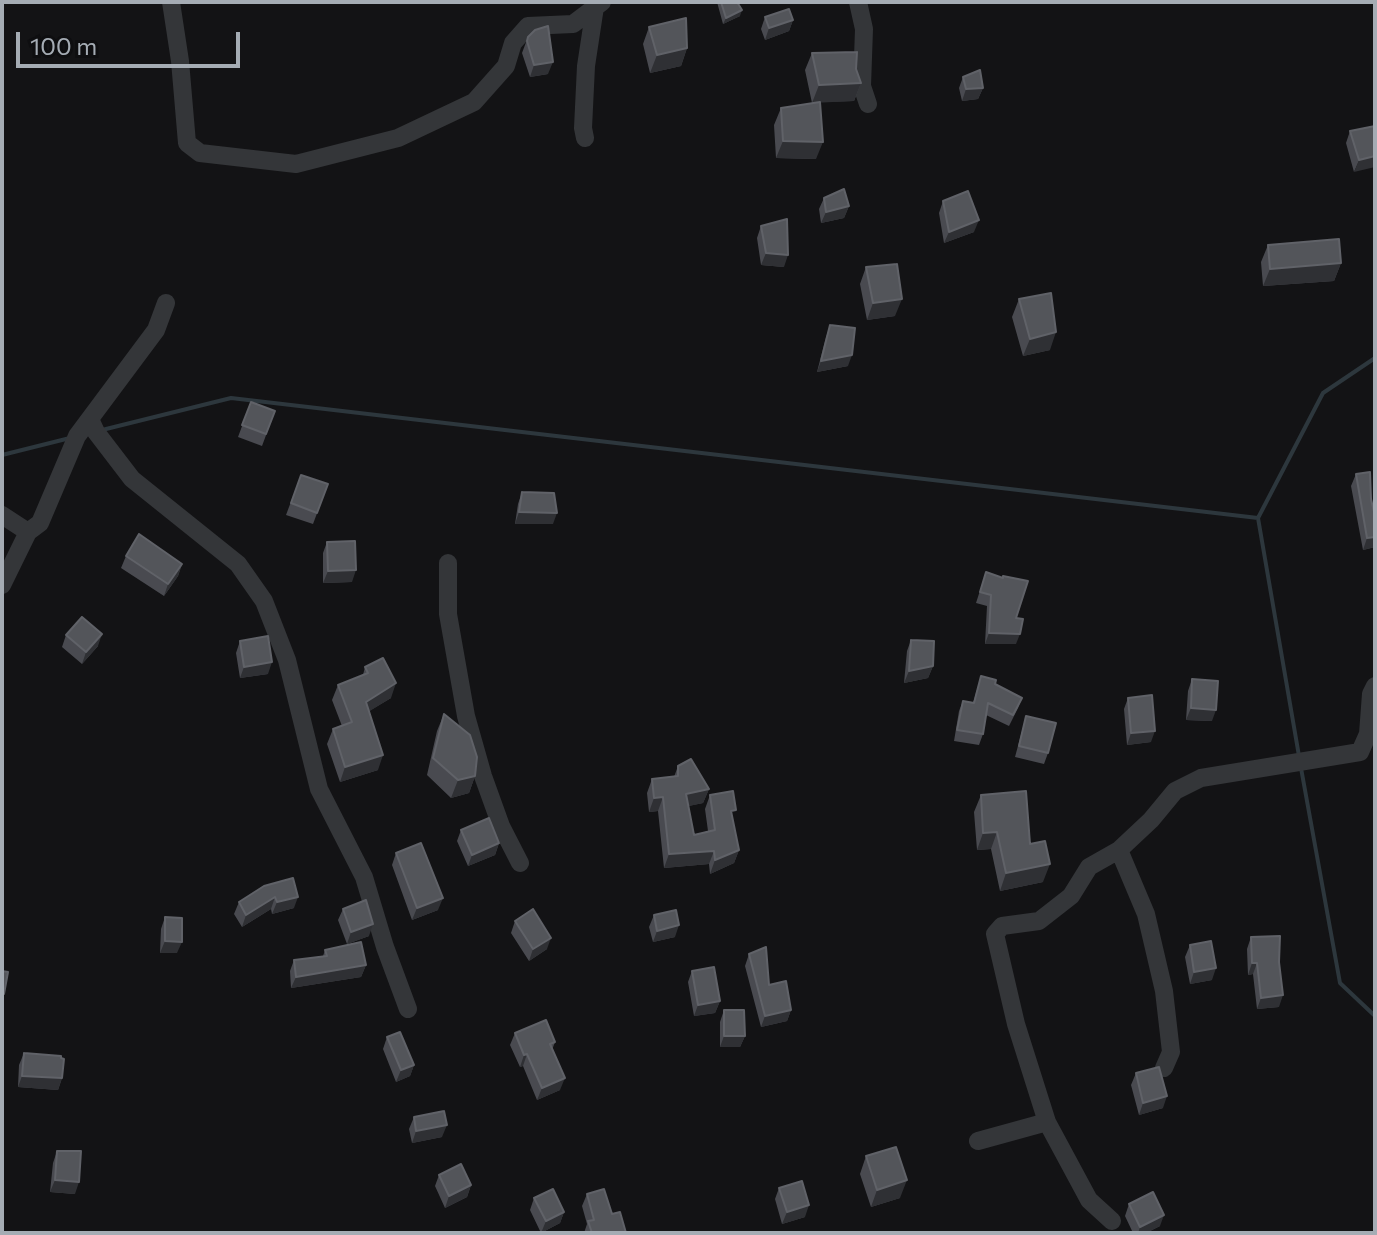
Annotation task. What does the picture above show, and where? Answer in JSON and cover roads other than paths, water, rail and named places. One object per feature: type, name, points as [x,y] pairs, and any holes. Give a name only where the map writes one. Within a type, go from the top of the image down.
[{"type":"street","points":[[171,2],[187,143],[200,153],[296,164],[398,138],[474,102],[506,66],[513,43],[528,26],[573,24],[599,5]]},
{"type":"street","points":[[858,2],[864,29],[862,86],[868,104]]},
{"type":"street","points":[[585,138],[586,66],[599,5]]},
{"type":"street","points":[[2,585],[28,532],[40,523],[77,436],[156,330],[166,303]]},
{"type":"street","points":[[90,419],[96,432],[132,479],[238,564],[264,601],[287,660],[319,789],[364,877],[408,1009]]},
{"type":"street","points":[[2,515],[28,532]]},
{"type":"street","points":[[448,563],[448,614],[466,716],[497,813],[520,863]]},
{"type":"street","points":[[1112,1221],[1089,1200],[1047,1122],[1016,1024],[995,934],[1002,926],[1039,921],[1071,896],[1089,867],[1119,850],[1151,820],[1175,791],[1201,778],[1360,752],[1368,734],[1371,694],[1375,686]]},
{"type":"street","points":[[1119,850],[1146,914],[1164,991],[1171,1052],[1164,1068]]},
{"type":"street","points":[[978,1141],[1047,1122]]},
{"type":"waterway","points":[[102,430],[231,398],[1258,518],[1323,393],[1375,358]]},
{"type":"waterway","points":[[2,455],[70,438]]},
{"type":"waterway","points":[[1258,518],[1299,756]]},
{"type":"waterway","points":[[1301,768],[1340,983],[1375,1016]]}]
